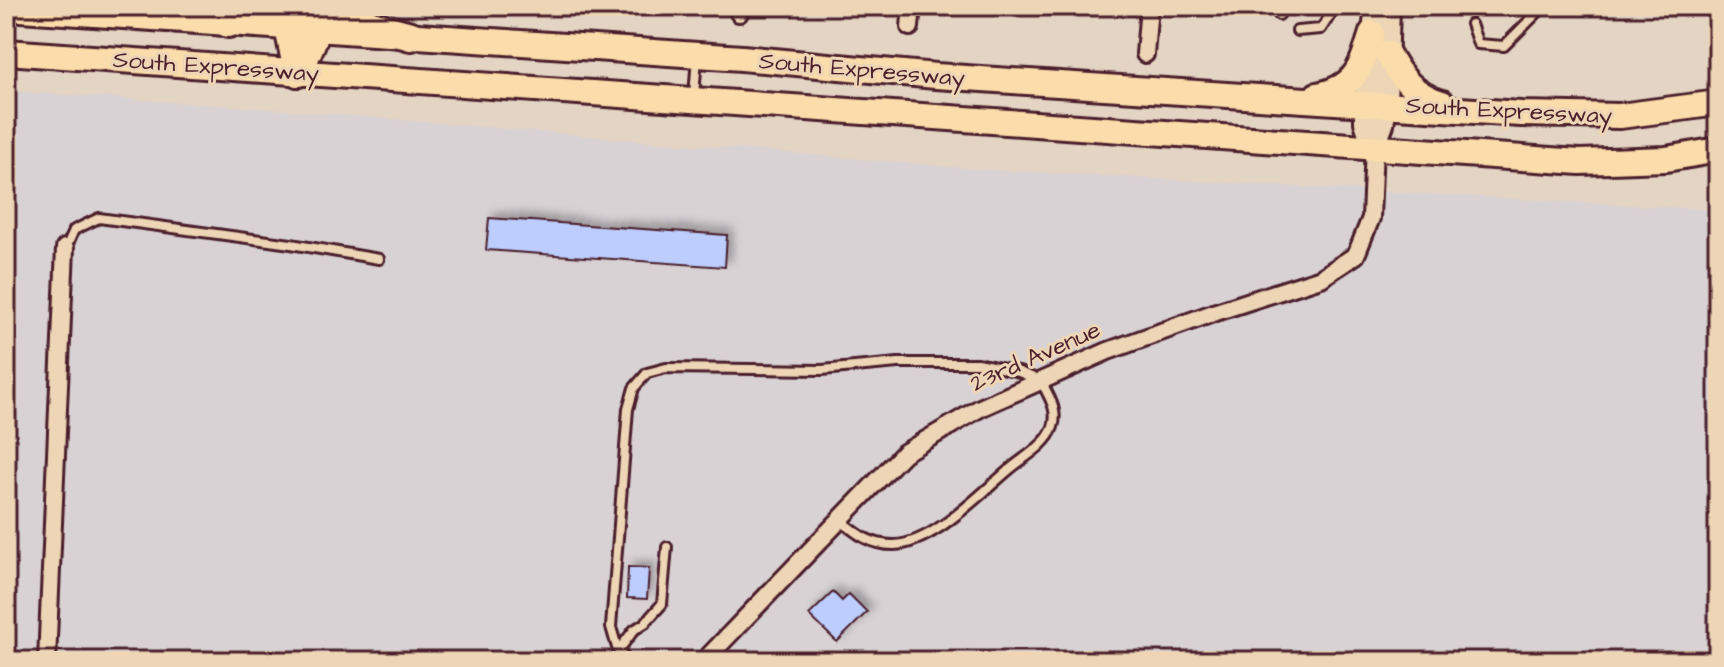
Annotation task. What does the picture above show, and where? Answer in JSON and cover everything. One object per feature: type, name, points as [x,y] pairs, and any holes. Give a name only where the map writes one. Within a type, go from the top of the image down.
[{"type":"highway","points":[[228,23],[263,6]]},
{"type":"highway","points":[[342,6],[347,13],[367,24],[411,36]]},
{"type":"highway","points":[[298,72],[304,17]]},
{"type":"main road","name":"23rd Avenue","points":[[1374,146],[1382,124],[1376,103],[1372,33],[1377,6]]},
{"type":"main road","name":"23rd Avenue","points":[[1376,103],[1387,53],[1388,6]]},
{"type":"main road","name":"South Expressway","points":[[6,8],[228,23],[304,17],[411,36],[698,55],[952,78],[1472,111],[1620,116],[1718,103]]},
{"type":"main road","points":[[1297,98],[1325,93],[1352,81],[1360,70],[1372,33]]},
{"type":"main road","name":"South Expressway","points":[[6,52],[1595,162],[1666,159],[1718,150]]},
{"type":"main road","points":[[1387,53],[1397,72],[1416,92],[1472,111]]},
{"type":"street","points":[[910,27],[912,6]]},
{"type":"street","points":[[1145,54],[1149,6]]},
{"type":"street","name":"23rd Avenue","points":[[704,661],[904,453],[980,408],[1108,351],[1321,278],[1356,255],[1371,218],[1374,146]]},
{"type":"street","points":[[47,661],[65,248]]},
{"type":"lane","points":[[1297,31],[1321,29],[1336,6]]},
{"type":"lane","points":[[1471,24],[1478,44],[1504,46],[1544,6]]},
{"type":"lane","points":[[693,100],[698,55]]},
{"type":"lane","points":[[65,248],[74,230],[99,218],[379,259]]},
{"type":"lane","points":[[628,661],[618,651],[611,627],[612,596],[627,455],[628,409],[634,388],[647,373],[666,368],[822,370],[898,363],[978,363],[1019,372],[1041,381],[1054,406],[1053,429],[1038,447],[962,511],[929,532],[894,545],[864,540],[840,520]]},
{"type":"lane","points":[[618,651],[634,630],[662,604],[667,547]]},
{"type":"shaded area","points":[[6,91],[272,109],[974,169],[1718,210],[1718,661],[6,661]]},
{"type":"building","points":[[489,218],[727,235],[725,267],[486,250]]},
{"type":"building","points":[[628,567],[649,568],[647,599],[627,598]]},
{"type":"building","points":[[833,592],[842,601],[849,594],[867,612],[837,642],[809,615]]}]
